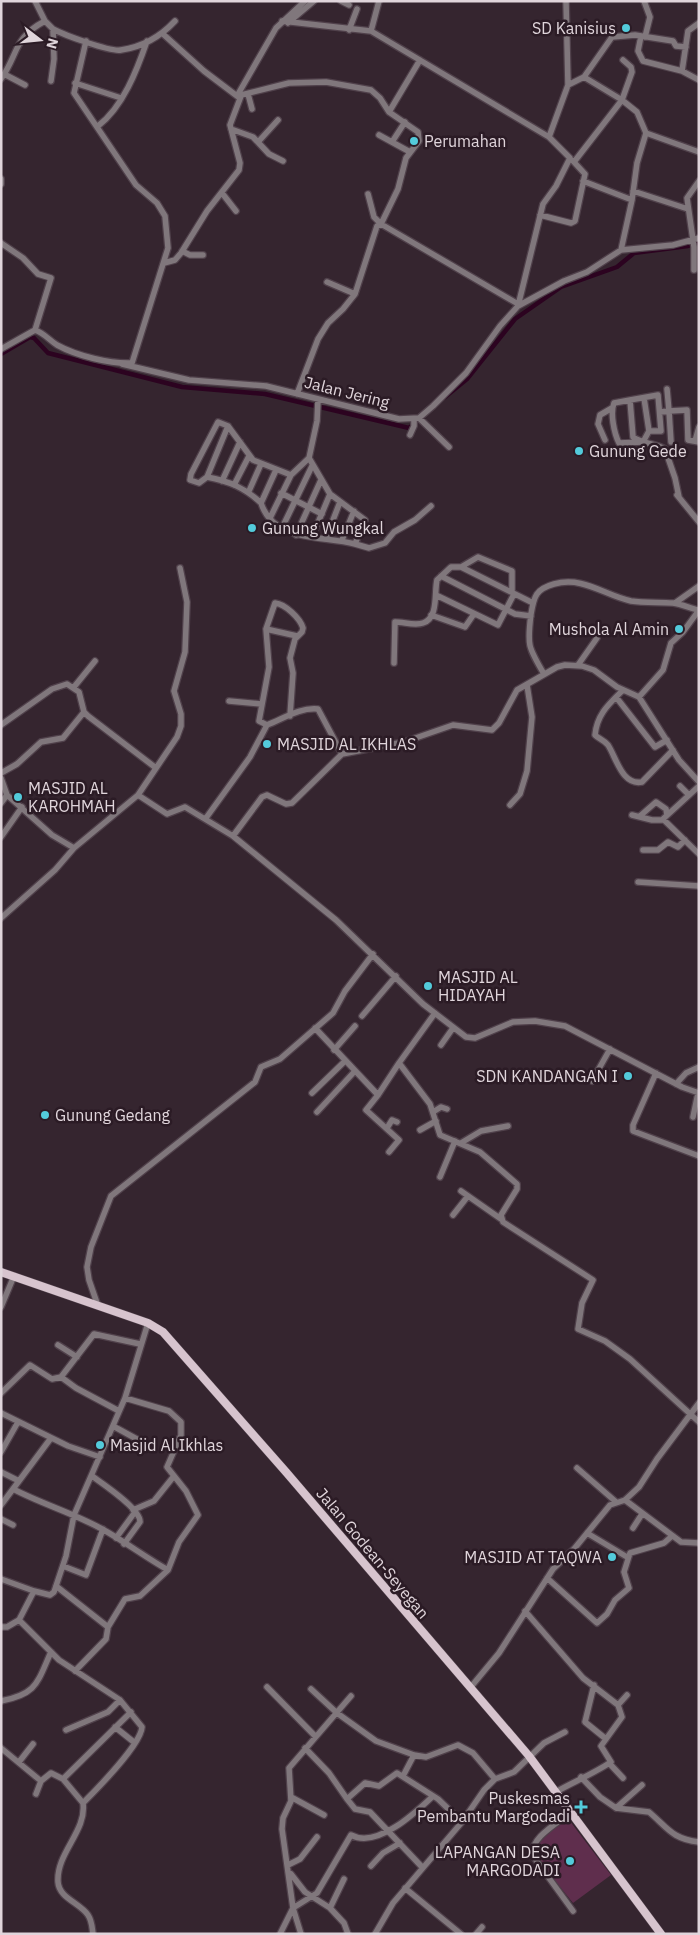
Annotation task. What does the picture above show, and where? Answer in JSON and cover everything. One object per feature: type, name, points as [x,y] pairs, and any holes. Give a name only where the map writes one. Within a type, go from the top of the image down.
[{"type":"main road","name":"Jalan Godean-Seyegan","points":[[1,1272],[148,1323],[163,1332],[280,1464],[529,1756],[554,1793],[661,1934]]},
{"type":"street","points":[[35,1],[46,21],[53,29],[119,50],[163,34],[176,21]]},
{"type":"street","points":[[164,263],[174,260],[181,252],[207,211],[238,173],[240,166],[231,122],[239,96],[285,22],[305,1]]},
{"type":"street","points":[[285,22],[314,1]]},
{"type":"street","points":[[340,1],[349,5]]},
{"type":"street","points":[[371,31],[379,1]]},
{"type":"street","points":[[550,137],[568,85],[566,1]]},
{"type":"street","points":[[644,1],[650,17],[640,36],[638,51],[643,61],[682,71],[699,80]]},
{"type":"street","points":[[350,30],[357,9]]},
{"type":"street","points":[[25,85],[3,76],[21,38],[46,21]]},
{"type":"street","points":[[285,22],[371,31],[550,137],[585,174],[575,222],[540,215]]},
{"type":"street","points":[[682,71],[688,31],[699,23]]},
{"type":"street","points":[[51,81],[54,59],[53,29]]},
{"type":"street","points":[[163,34],[204,71],[239,96],[289,83],[326,82],[371,90],[395,118],[405,122],[419,136],[419,141],[405,162],[398,189],[381,224],[376,228],[355,294],[343,310],[328,323],[318,338],[297,394]]},
{"type":"street","points":[[568,85],[584,77],[612,37],[640,36],[673,41],[676,46],[686,47]]},
{"type":"street","points":[[86,41],[75,83],[74,91],[76,96],[136,185],[157,203],[162,210],[169,240],[164,263],[133,361],[122,364]]},
{"type":"street","points":[[98,126],[121,98],[148,41]]},
{"type":"street","points":[[389,112],[420,60]]},
{"type":"street","points":[[518,305],[543,204],[572,160],[622,100],[632,72],[631,68],[623,60]]},
{"type":"street","points":[[584,77],[622,100],[637,112],[646,133],[637,163],[632,200],[620,250]]},
{"type":"street","points":[[75,83],[121,98]]},
{"type":"street","points":[[248,94],[252,108]]},
{"type":"street","points":[[259,141],[278,120]]},
{"type":"street","points":[[392,142],[405,122]]},
{"type":"street","points":[[231,129],[253,137],[259,141],[269,154],[283,161]]},
{"type":"street","points":[[646,133],[699,152]]},
{"type":"street","points":[[379,135],[410,152]]},
{"type":"street","points":[[583,181],[632,200]]},
{"type":"street","points":[[694,270],[695,242],[688,208],[688,196],[699,181]]},
{"type":"street","points":[[633,191],[688,208]]},
{"type":"street","points":[[222,193],[236,210]]},
{"type":"street","points":[[368,194],[374,216],[381,224],[518,305]]},
{"type":"street","points":[[410,435],[417,421],[466,373],[500,326],[518,305],[564,281],[587,272],[620,250],[695,242]]},
{"type":"street","points":[[1,243],[23,258],[38,274],[51,278],[35,330],[1,349]]},
{"type":"street","points":[[181,252],[190,255],[203,255]]},
{"type":"street","points":[[327,282],[355,294]]},
{"type":"street","name":"Jalan Jering","points":[[35,330],[59,346],[189,380],[266,386],[297,394],[317,404],[417,421]]},
{"type":"street","points":[[667,388],[671,442]]},
{"type":"street","points":[[605,440],[598,424],[600,415],[612,408],[614,403],[658,395],[661,431],[649,431]]},
{"type":"street","points":[[643,442],[649,431],[644,398]]},
{"type":"street","points":[[630,400],[633,437],[665,449],[676,478],[678,497]]},
{"type":"street","points":[[317,404],[318,419],[309,458],[330,494],[366,521],[355,544]]},
{"type":"street","points":[[612,408],[619,443],[643,442]]},
{"type":"street","points":[[660,412],[687,410],[688,440],[697,441],[699,427]]},
{"type":"street","points":[[417,421],[449,447]]},
{"type":"street","points":[[228,426],[207,477],[204,482],[197,484],[190,478],[218,422],[228,426],[249,456],[261,464],[291,474]]},
{"type":"street","points":[[222,480],[240,442]]},
{"type":"street","points":[[234,484],[249,456]]},
{"type":"street","points":[[270,518],[291,474],[309,458]]},
{"type":"street","points":[[249,491],[261,464]]},
{"type":"street","points":[[281,530],[312,466]]},
{"type":"street","points":[[261,503],[276,470]]},
{"type":"street","points":[[207,477],[222,480],[249,491],[261,503],[270,518],[281,530],[296,535],[342,540],[369,548],[385,543],[394,532],[415,520],[431,506]]},
{"type":"street","points":[[296,535],[321,480]]},
{"type":"street","points":[[674,491],[699,522]]},
{"type":"street","points":[[281,493],[322,514]]},
{"type":"street","points":[[312,537],[330,494]]},
{"type":"street","points":[[326,538],[340,502]]},
{"type":"street","points":[[342,540],[354,511]]},
{"type":"street","points":[[394,663],[395,622],[422,624],[431,614],[436,595],[436,583],[451,568],[461,567],[478,557],[512,571],[513,593],[498,625],[436,595]]},
{"type":"street","points":[[461,567],[533,603]]},
{"type":"street","points":[[1,918],[55,870],[74,848],[138,795],[177,737],[182,726],[181,714],[174,691],[185,652],[187,602],[180,568]]},
{"type":"street","points":[[441,576],[506,610],[531,616]]},
{"type":"street","points":[[544,674],[528,643],[533,603],[540,588],[567,582],[588,584],[632,601],[675,603],[699,610],[683,632],[671,643],[663,670],[639,696]]},
{"type":"street","points":[[675,603],[699,586]]},
{"type":"street","points":[[267,725],[259,721],[269,667],[266,629],[273,605],[277,603],[302,623],[302,632],[297,636],[290,658],[293,672],[290,716]]},
{"type":"street","points":[[431,614],[465,627],[474,614]]},
{"type":"street","points":[[266,629],[297,636]]},
{"type":"street","points":[[578,665],[597,638]]},
{"type":"street","points":[[74,687],[96,661]]},
{"type":"street","points":[[233,836],[262,797],[267,795],[286,804],[292,803],[342,754],[404,742],[453,725],[492,730],[499,723],[513,693],[544,674],[565,665],[578,665],[594,670],[623,690],[639,696],[672,750],[699,782]]},
{"type":"street","points":[[1,725],[52,689],[66,684],[74,687],[79,692],[84,712],[156,768]]},
{"type":"street","points":[[510,805],[520,794],[527,771],[532,717],[527,685]]},
{"type":"street","points":[[623,690],[605,708],[598,722],[595,734],[606,742],[629,779],[634,782],[642,782],[672,750]]},
{"type":"street","points":[[616,698],[656,747],[667,740]]},
{"type":"street","points":[[229,701],[261,704]]},
{"type":"street","points":[[206,818],[250,757],[267,725],[304,709],[318,709],[342,754]]},
{"type":"street","points":[[1,773],[16,764],[41,742],[61,740],[84,712]]},
{"type":"street","points":[[1,778],[7,795],[47,831],[74,848]]},
{"type":"street","points":[[680,786],[689,795]]},
{"type":"street","points":[[632,815],[652,820],[665,817],[699,786]]},
{"type":"street","points":[[1,803],[7,795]]},
{"type":"street","points":[[138,795],[168,814],[183,807],[206,818],[233,836],[336,920],[435,1014],[453,1028],[472,1039],[507,1023],[525,1021],[550,1023],[571,1028],[676,1084],[698,1093],[693,1117]]},
{"type":"street","points":[[640,816],[656,802],[666,809],[665,817],[685,840],[697,846],[699,854]]},
{"type":"street","points":[[2,836],[22,807]]},
{"type":"street","points":[[642,850],[658,850],[668,842],[678,847],[685,840]]},
{"type":"street","points":[[638,882],[699,886]]},
{"type":"street","points":[[98,1306],[89,1280],[87,1266],[91,1247],[111,1196],[255,1082],[263,1065],[280,1059],[336,1009],[345,991],[373,954]]},
{"type":"street","points":[[362,1016],[396,976]]},
{"type":"street","points":[[390,1152],[399,1140],[366,1110],[435,1014]]},
{"type":"street","points":[[334,1050],[355,1026]]},
{"type":"street","points":[[315,1028],[378,1095]]},
{"type":"street","points":[[441,1045],[453,1028]]},
{"type":"street","points":[[592,1081],[610,1049]]},
{"type":"street","points":[[312,1093],[345,1061]]},
{"type":"street","points":[[399,1063],[428,1101],[440,1135],[487,1157],[517,1185],[518,1189],[501,1219]]},
{"type":"street","points":[[676,1084],[686,1073],[699,1067]]},
{"type":"street","points":[[318,1112],[354,1070]]},
{"type":"street","points":[[656,1073],[633,1125],[633,1131],[699,1156]]},
{"type":"street","points":[[433,1112],[441,1107],[446,1109]]},
{"type":"street","points":[[387,1128],[392,1120],[397,1122]]},
{"type":"street","points":[[420,1130],[436,1120]]},
{"type":"street","points":[[440,1176],[458,1142],[481,1131],[508,1126]]},
{"type":"street","points":[[461,1191],[592,1279],[580,1309],[578,1329],[605,1340],[630,1359],[699,1422]]},
{"type":"street","points":[[453,1215],[468,1196]]},
{"type":"street","points":[[1,1307],[14,1276]]},
{"type":"street","points":[[1,1578],[34,1591],[52,1594],[63,1566],[74,1515],[125,1398],[148,1323]]},
{"type":"street","points":[[1,1393],[30,1365],[52,1379],[61,1376],[94,1334],[140,1344]]},
{"type":"street","points":[[58,1345],[77,1357]]},
{"type":"street","points":[[61,1376],[76,1388],[119,1411]]},
{"type":"street","points":[[76,1671],[106,1639],[108,1627],[125,1599],[140,1596],[168,1570],[179,1542],[198,1515],[186,1491],[167,1464],[181,1435],[181,1422],[169,1411],[125,1398]]},
{"type":"street","points":[[470,1688],[499,1652],[547,1578],[610,1505],[615,1501],[625,1500],[639,1487],[657,1459],[692,1415],[699,1403]]},
{"type":"street","points":[[1,1413],[51,1438],[100,1457]]},
{"type":"street","points":[[1,1452],[18,1422]]},
{"type":"street","points":[[113,1426],[144,1444]]},
{"type":"street","points":[[1,1505],[51,1438]]},
{"type":"street","points":[[577,1468],[615,1501]]},
{"type":"street","points":[[1,1472],[19,1481]]},
{"type":"street","points":[[92,1476],[139,1517],[140,1522],[124,1544]]},
{"type":"street","points":[[116,1538],[134,1511],[154,1501],[174,1476]]},
{"type":"street","points":[[13,1489],[42,1504],[74,1515],[103,1529],[168,1570]]},
{"type":"street","points":[[625,1500],[684,1543],[699,1543]]},
{"type":"street","points":[[634,1528],[642,1514]]},
{"type":"street","points":[[1,1518],[13,1525]]},
{"type":"street","points":[[63,1566],[86,1574],[103,1529]]},
{"type":"street","points":[[547,1578],[597,1623],[607,1614],[615,1600],[629,1588],[624,1572],[629,1561],[627,1557],[587,1533]]},
{"type":"street","points":[[627,1557],[630,1554],[664,1543],[672,1536]]},
{"type":"street","points":[[56,1586],[108,1627]]},
{"type":"street","points":[[1,1627],[7,1627],[19,1620],[34,1591]]},
{"type":"street","points":[[525,1611],[583,1678],[618,1704],[621,1720],[601,1748],[612,1760],[609,1764],[595,1772],[580,1777],[554,1793]]},
{"type":"street","points":[[19,1620],[51,1652],[120,1700],[142,1727],[135,1743],[83,1803],[83,1816],[62,1858],[58,1873],[58,1883],[65,1896],[88,1914],[93,1934]]},
{"type":"street","points":[[1,1701],[22,1696],[31,1690],[38,1681],[51,1652]]},
{"type":"street","points":[[594,1686],[585,1722],[606,1739]]},
{"type":"street","points":[[267,1687],[315,1736]]},
{"type":"street","points":[[311,1689],[337,1713],[376,1740],[414,1755],[426,1757],[458,1745],[473,1753],[495,1779]]},
{"type":"street","points":[[301,1934],[293,1908],[282,1823],[291,1796],[289,1768],[351,1696]]},
{"type":"street","points":[[618,1704],[627,1696]]},
{"type":"street","points":[[66,1730],[108,1712],[120,1700]]},
{"type":"street","points":[[62,1779],[131,1712]]},
{"type":"street","points":[[115,1727],[135,1743]]},
{"type":"street","points":[[375,1934],[405,1888],[462,1822],[484,1790],[495,1779],[514,1772],[544,1743],[564,1732]]},
{"type":"street","points":[[19,1762],[33,1744]]},
{"type":"street","points":[[1,1748],[41,1781]]},
{"type":"street","points":[[305,1748],[329,1773],[355,1809],[370,1812],[422,1867]]},
{"type":"street","points":[[403,1776],[414,1755]]},
{"type":"street","points":[[609,1764],[623,1778]]},
{"type":"street","points":[[36,1794],[41,1781],[50,1773],[62,1779],[83,1803]]},
{"type":"street","points":[[347,1799],[367,1782],[379,1786],[397,1773],[433,1796],[462,1822]]},
{"type":"street","points":[[580,1777],[616,1808],[649,1812],[670,1833],[678,1838],[699,1842]]},
{"type":"street","points":[[616,1808],[642,1784]]},
{"type":"street","points":[[291,1796],[324,1816]]},
{"type":"street","points":[[280,1934],[293,1908],[313,1897],[352,1835],[358,1838],[390,1831],[433,1796]]},
{"type":"street","points":[[570,1813],[535,1842],[532,1856],[573,1911]]},
{"type":"street","points":[[289,1867],[300,1859],[317,1837]]},
{"type":"street","points":[[371,1866],[383,1853],[400,1843]]},
{"type":"street","points":[[289,1867],[294,1880],[313,1897],[330,1908],[344,1923],[348,1934]]},
{"type":"street","points":[[330,1908],[344,1879]]},
{"type":"street","points":[[405,1888],[461,1934]]},
{"type":"street","points":[[476,1934],[482,1927]]},
{"type":"shaded area","name":"LAPANGAN DESA MARGODADI","points":[[566,1816],[611,1875],[573,1903],[528,1847]]},
{"type":"waterway","points":[[445,397],[467,379],[515,319],[561,287],[617,267],[634,253],[688,246],[699,242]]},
{"type":"waterway","points":[[1,354],[30,337],[34,338],[48,353],[182,387],[265,394],[409,428],[415,423]]},
{"type":"place","name":"SD Kanisius","points":[[626,28]]},
{"type":"place","name":"Perumahan","points":[[414,141]]},
{"type":"place","name":"Gunung Gede","points":[[579,451]]},
{"type":"place","name":"Gunung Wungkal","points":[[252,528]]},
{"type":"place","name":"Mushola Al Amin","points":[[679,629]]},
{"type":"place","name":"MASJID AL IKHLAS","points":[[267,744]]},
{"type":"place","name":"MASJID AL KAROHMAH","points":[[18,797]]},
{"type":"place","name":"MASJID AL HIDAYAH","points":[[428,986]]},
{"type":"place","name":"SDN KANDANGAN I","points":[[628,1076]]},
{"type":"place","name":"Gunung Gedang","points":[[45,1115]]},
{"type":"place","name":"Masjid Al Ikhlas","points":[[100,1445]]},
{"type":"place","name":"MASJID AT TAQWA","points":[[612,1557]]},
{"type":"place","name":"Puskesmas Pembantu Margodadi","points":[[581,1807]]},
{"type":"place","name":"LAPANGAN DESA MARGODADI","points":[[570,1861]]}]
